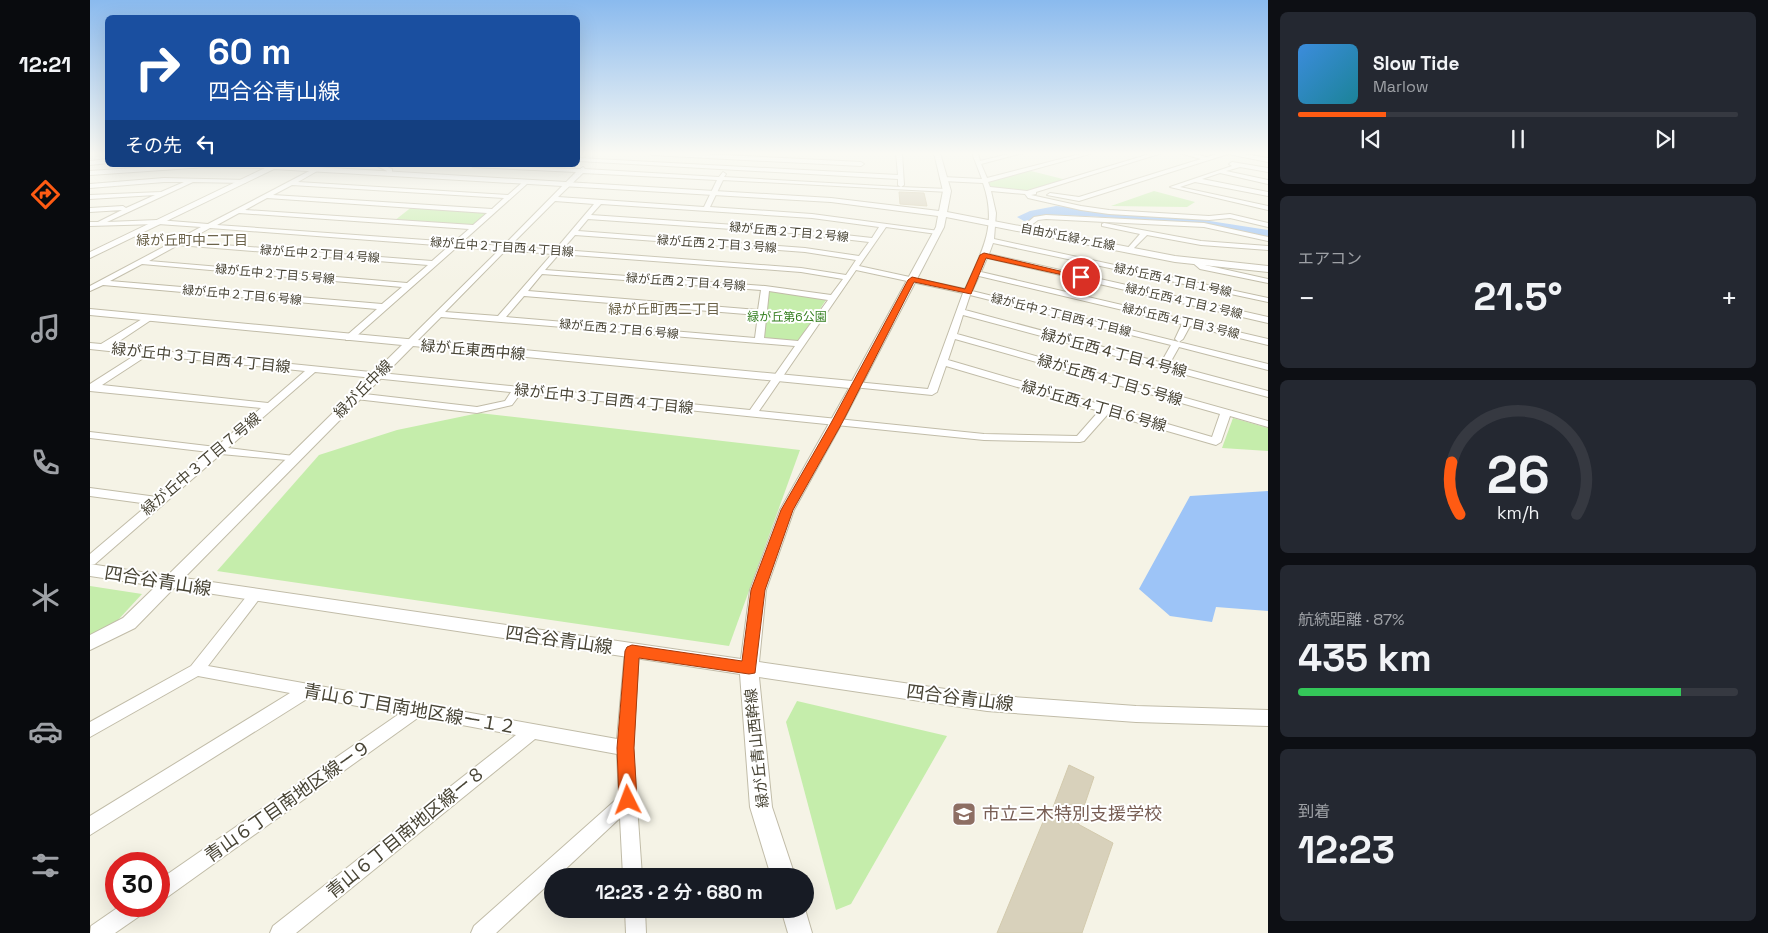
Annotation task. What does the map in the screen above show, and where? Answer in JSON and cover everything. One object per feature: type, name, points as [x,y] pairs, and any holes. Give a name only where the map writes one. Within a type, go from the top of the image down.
[{"type":"street","points":[[92,225],[156,197]]},
{"type":"street","points":[[90,255],[212,197]]},
{"type":"street","points":[[90,289],[265,197]]},
{"type":"street","points":[[274,197],[492,211]]},
{"type":"street","points":[[502,197],[509,197]]},
{"type":"street","points":[[349,338],[509,197]]},
{"type":"street","name":"緑が丘中線","points":[[90,643],[129,623],[171,583],[555,197]]},
{"type":"street","points":[[706,209],[712,197]]},
{"type":"street","name":"自由が丘緑ヶ丘線","points":[[773,197],[831,200],[943,214],[1024,228],[1130,250],[1196,261],[1268,269]]},
{"type":"street","name":"緑が丘青山西幹線","points":[[780,868],[761,807],[749,668],[758,590],[787,510],[836,423],[937,232],[943,214],[944,197]]},
{"type":"street","points":[[856,385],[932,392],[968,292],[990,240],[993,223],[991,197]]},
{"type":"street","points":[[1029,197],[1037,200],[1081,208],[1209,218],[1230,216],[1268,224]]},
{"type":"street","points":[[1061,197],[1079,199],[1087,197]]},
{"type":"street","points":[[1218,197],[1268,208]]},
{"type":"street","points":[[553,199],[812,216],[937,232]]},
{"type":"street","points":[[501,318],[600,202]]},
{"type":"street","points":[[1230,216],[1249,203]]},
{"type":"street","points":[[402,211],[408,206]]},
{"type":"street","points":[[90,210],[134,207]]},
{"type":"street","points":[[238,211],[474,227]]},
{"type":"street","points":[[387,221],[394,216]]},
{"type":"street","name":"緑が丘西２丁目２号線","points":[[587,217],[792,231],[873,240]]},
{"type":"street","points":[[1024,228],[1036,218],[1091,219],[1204,225],[1268,239]]},
{"type":"street","points":[[1091,219],[1101,224],[1144,234],[1201,243],[1268,248]]},
{"type":"street","name":"緑が丘中２丁目西４丁目線","points":[[92,225],[158,222],[801,270],[846,277]]},
{"type":"street","points":[[752,414],[884,224]]},
{"type":"street","name":"緑が丘西２丁目３号線","points":[[573,233],[805,250],[860,258]]},
{"type":"street","points":[[1130,250],[1144,234]]},
{"type":"street","name":"緑が丘西４丁目１号線","points":[[990,240],[1268,300]]},
{"type":"street","name":"緑が丘中２丁目４号線","points":[[177,243],[433,263]]},
{"type":"street","name":"緑が丘西４丁目２号線","points":[[984,255],[1195,307],[1268,320]]},
{"type":"street","points":[[1196,261],[1203,267],[1268,281]]},
{"type":"street","name":"緑が丘中２丁目５号線","points":[[141,262],[409,285]]},
{"type":"street","name":"緑が丘中２丁目西４丁目線","points":[[854,267],[1177,341],[1268,367]]},
{"type":"street","name":"緑が丘西２丁目４号線","points":[[540,272],[764,288],[832,298]]},
{"type":"street","name":"緑が丘西４丁目３号線","points":[[976,273],[1268,342]]},
{"type":"street","name":"緑が丘中２丁目６号線","points":[[101,283],[383,308]]},
{"type":"street","points":[[759,341],[764,288]]},
{"type":"street","points":[[522,294],[762,313]]},
{"type":"street","name":"緑が丘東西中線","points":[[90,312],[409,344],[856,385]]},
{"type":"street","name":"緑が丘西４丁目４号線","points":[[961,312],[1268,394]]},
{"type":"street","name":"緑が丘西２丁目６号線","points":[[439,314],[799,344]]},
{"type":"street","points":[[102,348],[150,318]]},
{"type":"street","points":[[1167,361],[1187,322]]},
{"type":"street","name":"緑が丘西４丁目５号線","points":[[952,335],[1268,424]]},
{"type":"street","name":"緑が丘中３丁目西４丁目線","points":[[90,346],[984,437],[1080,439],[1106,410]]},
{"type":"street","points":[[91,388],[146,352]]},
{"type":"street","name":"緑が丘西４丁目６号線","points":[[943,362],[1216,442],[1226,412]]},
{"type":"street","name":"緑が丘中３丁目７号線","points":[[90,561],[157,501],[313,369]]},
{"type":"street","points":[[91,388],[270,406]]},
{"type":"street","points":[[356,396],[477,410],[508,403],[518,390]]},
{"type":"street","points":[[90,436],[294,459]]},
{"type":"street","points":[[90,492],[157,501]]},
{"type":"street","name":"四合谷青山線","points":[[90,570],[987,703],[1136,714],[1268,718]]},
{"type":"street","points":[[90,730],[196,670],[255,595]]},
{"type":"street","points":[[632,651],[625,748],[632,868]]},
{"type":"street","name":"青山６丁目南地区線ー１２","points":[[196,670],[625,748]]},
{"type":"street","points":[[90,826],[308,690]]},
{"type":"street","name":"青山６丁目南地区線ー９","points":[[170,883],[417,710]]},
{"type":"street","name":"青山６丁目南地区線ー８","points":[[280,933],[533,731]]},
{"type":"street","points":[[481,933],[628,800]]},
{"type":"street","points":[[98,933],[121,917]]},
{"type":"street","points":[[635,918],[636,933]]},
{"type":"street","points":[[796,918],[800,933]]},
{"type":"green space","points":[[1138,197],[1175,197],[1195,202],[1187,207],[1111,206]]},
{"type":"green space","points":[[413,206],[492,211],[474,227],[394,221]]},
{"type":"green space","name":"緑が丘第6公園","points":[[767,292],[826,300],[798,341],[762,338]]},
{"type":"green space","points":[[479,413],[800,450],[729,646],[217,571],[319,455],[397,430]]},
{"type":"green space","points":[[1233,418],[1268,428],[1268,451],[1222,448]]},
{"type":"green space","points":[[90,586],[142,594],[118,620],[90,635]]},
{"type":"green space","points":[[797,701],[947,736],[851,904],[836,910],[786,722]]},
{"type":"water","points":[[1268,491],[1268,611],[1216,607],[1212,622],[1170,616],[1139,589],[1190,496]]},
{"type":"building","points":[[899,197],[925,197],[927,206],[900,204]]},
{"type":"building","name":"市立三木特別支援学校","points":[[1069,765],[1094,777],[1078,824],[1113,843],[1082,933],[997,933],[1048,809],[1052,810]]},
{"type":"waterway","points":[[1024,217],[1045,211],[1079,211],[1190,221],[1268,234]]},
{"type":"place","name":"市立三木特別支援学校","points":[[964,814]]},
{"type":"district","name":"緑が丘町中二丁目","points":[[192,240]]},
{"type":"district","name":"緑が丘町西二丁目","points":[[664,309]]},
{"type":"route","points":[[628,800],[625,748],[632,651],[749,668],[758,590],[787,510],[836,423],[912,280],[968,292],[984,255],[1081,277]]}]
